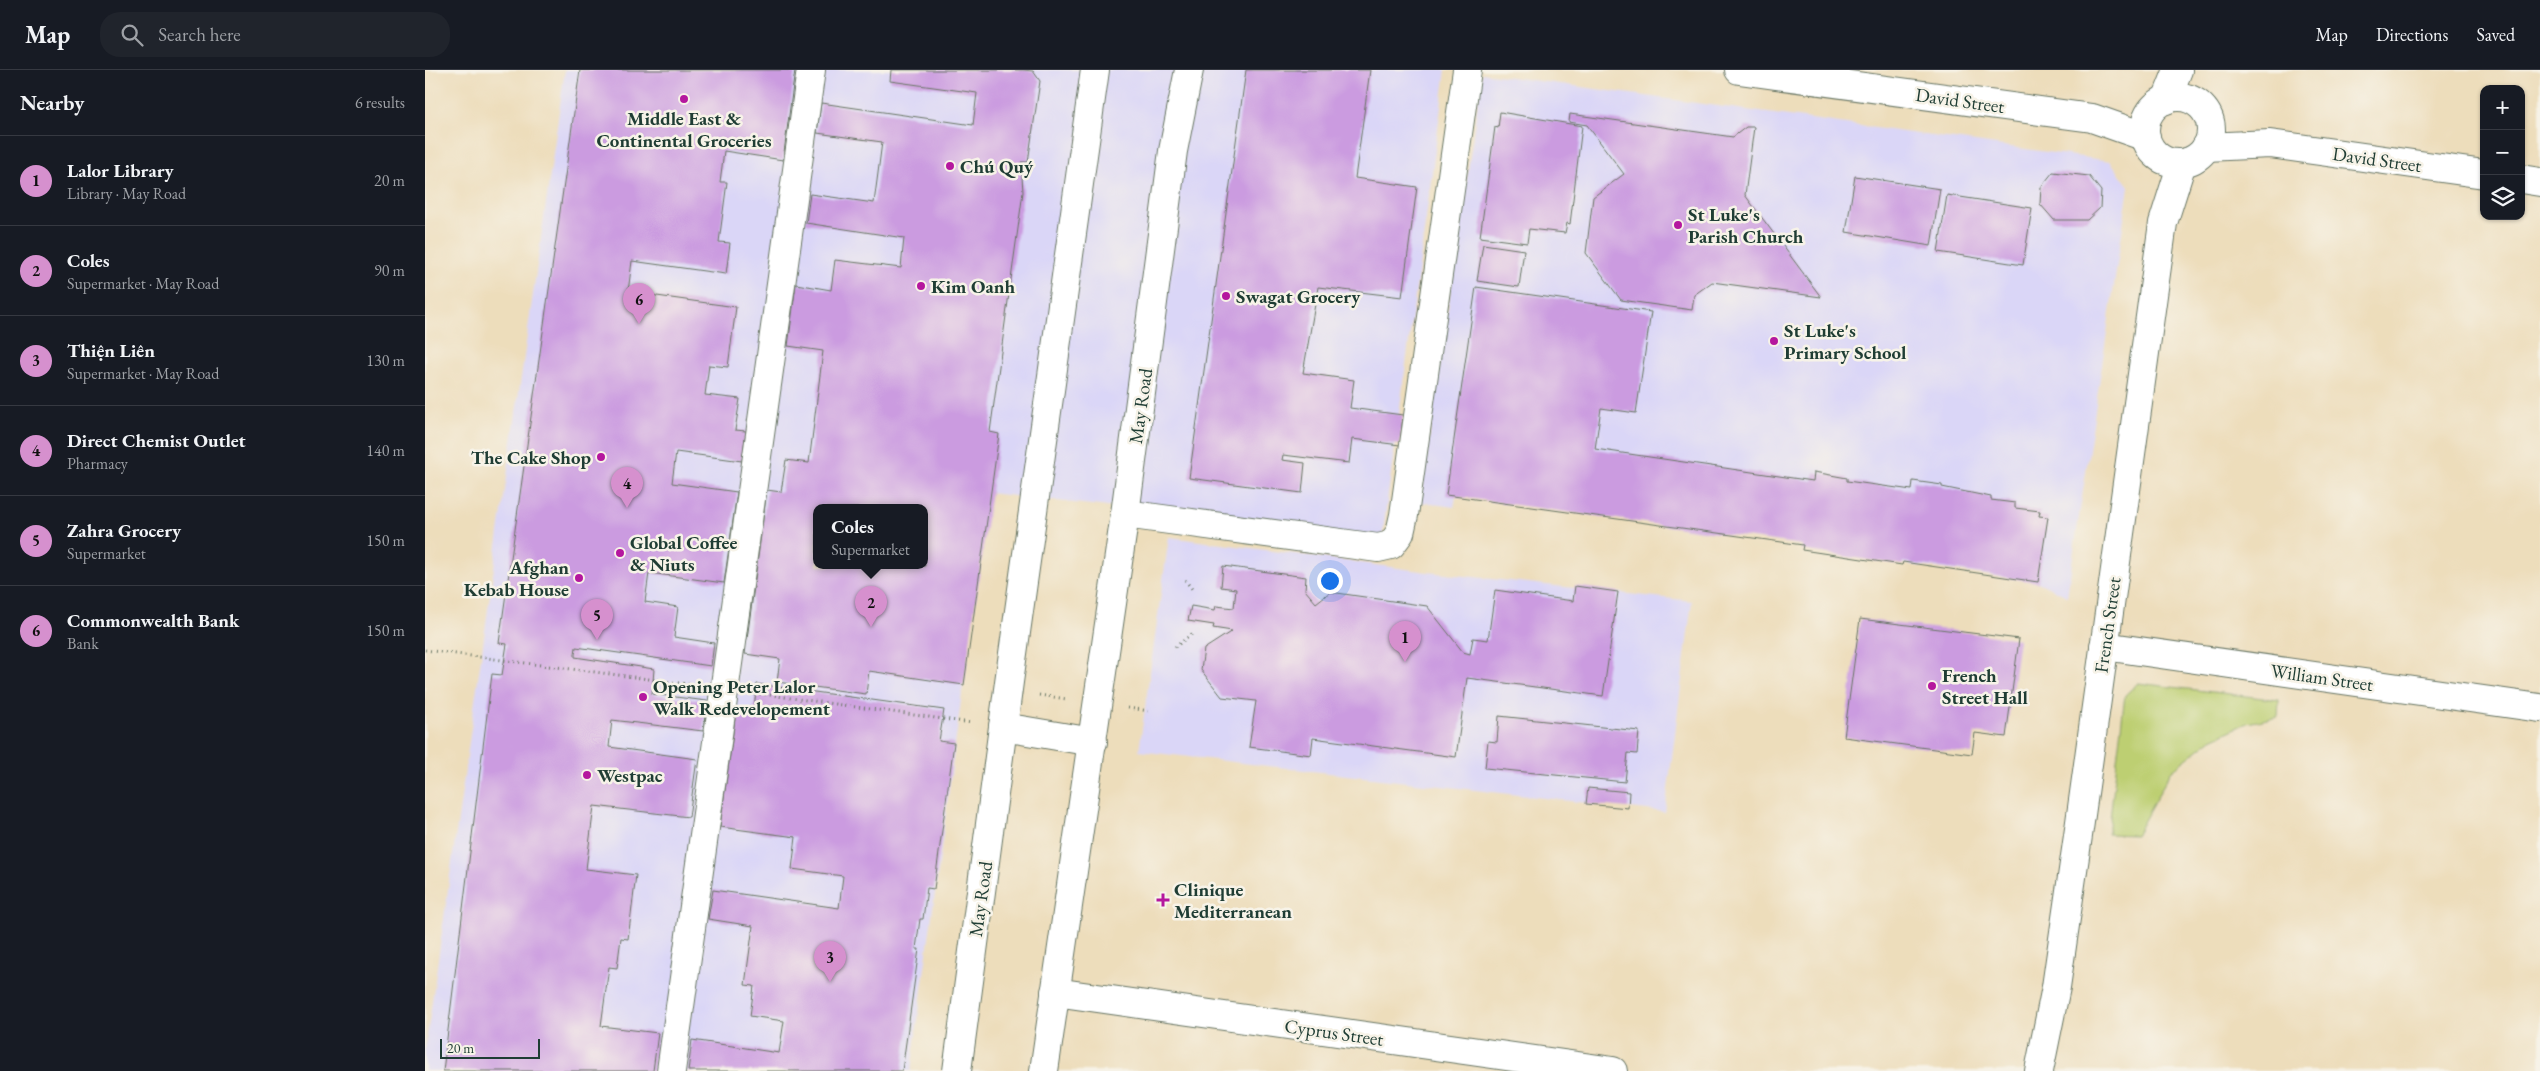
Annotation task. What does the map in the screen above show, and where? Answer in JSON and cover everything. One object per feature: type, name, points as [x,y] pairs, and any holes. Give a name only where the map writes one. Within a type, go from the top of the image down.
[{"type":"street","points":[[671,1071],[811,70]]},
{"type":"street","name":"May Road","points":[[957,1071],[1095,70]]},
{"type":"street","points":[[1125,514],[1378,548],[1391,545],[1400,533],[1405,515],[1467,70]]},
{"type":"street","name":"David Street","points":[[1739,70],[2092,118],[2180,108],[2270,144]]},
{"type":"street","points":[[2178,70],[2180,108]]},
{"type":"street","points":[[2180,108],[2211,130],[2206,147],[2192,160],[2182,163],[2161,159],[2150,145],[2145,128],[2180,108],[2191,70]]},
{"type":"street","name":"May Road","points":[[1044,1071],[1093,742],[1173,151],[1186,72]]},
{"type":"street","name":"David Street","points":[[2092,118],[2150,145]]},
{"type":"street","name":"David Street","points":[[2206,147],[2270,144],[2480,173]]},
{"type":"street","name":"French Street","points":[[2150,145],[2163,223]]},
{"type":"street","name":"French Street","points":[[2039,1071],[2046,1026],[2055,988],[2163,223],[2182,163]]},
{"type":"street","points":[[2525,180],[2540,182]]},
{"type":"street","name":"William Street","points":[[2104,646],[2540,708]]},
{"type":"street","points":[[1003,727],[1093,742]]},
{"type":"street","name":"Cyprus Street","points":[[1055,992],[1613,1071]]},
{"type":"street","name":"French Street","points":[[2021,1071],[2046,1026]]},
{"type":"path","points":[[1185,580],[1192,589]]},
{"type":"path","points":[[1175,647],[1193,634]]},
{"type":"shaded area","points":[[565,70],[1446,70],[1382,539],[989,493],[911,1071],[425,1071],[425,1051]]},
{"type":"shaded area","name":"St Luke's Primary School","points":[[1482,73],[2110,161],[2129,186],[2067,596],[2038,582],[1802,550],[1803,545],[1456,496],[1454,507],[1420,502]]},
{"type":"shaded area","points":[[1169,537],[1427,572],[1692,601],[1665,812],[1139,751]]},
{"type":"green space","points":[[2138,683],[2279,700],[2278,717],[2247,723],[2212,739],[2171,771],[2136,835],[2108,834],[2125,695]]},
{"type":"building","points":[[580,70],[795,70],[783,160],[724,151],[720,182],[727,182],[719,242],[730,243],[726,274],[632,261],[628,292],[736,307],[728,367],[709,365],[705,395],[740,399],[735,430],[746,431],[742,461],[676,452],[672,483],[737,492],[724,583],[649,573],[645,602],[678,607],[674,637],[714,643],[711,666],[576,647],[575,654],[575,657],[654,669],[652,694],[707,701],[703,731],[612,720],[609,747],[697,759],[689,817],[594,806],[586,869],[636,875],[628,939],[621,938],[617,968],[609,967],[601,1026],[658,1033],[653,1071],[443,1071],[492,674],[502,675],[507,644],[499,643]]},
{"type":"building","points":[[891,70],[1023,70],[1033,71],[1040,81],[1028,162],[1021,162],[1023,192],[990,432],[999,434],[964,685],[869,671],[866,694],[777,682],[780,659],[745,654],[767,490],[781,492],[786,460],[809,463],[823,351],[788,346],[796,284],[831,290],[835,260],[901,268],[904,238],[806,223],[810,194],[874,203],[882,142],[817,133],[821,103],[973,125],[977,93],[890,81]]},
{"type":"building","points":[[1246,70],[1370,70],[1355,178],[1417,187],[1402,297],[1318,287],[1303,373],[1354,380],[1350,408],[1403,415],[1400,445],[1352,439],[1349,463],[1283,455],[1282,460],[1305,463],[1302,493],[1189,478]]},
{"type":"building","points":[[1500,112],[1582,126],[1570,224],[1567,223],[1565,233],[1529,229],[1527,243],[1480,237],[1495,127],[1498,128]]},
{"type":"building","name":"St Luke's Parish Church","points":[[1570,114],[1733,137],[1746,127],[1754,127],[1745,195],[1821,297],[1712,282],[1694,295],[1692,310],[1621,300],[1586,253],[1593,197],[1624,174],[1587,125],[1569,122]]},
{"type":"building","points":[[2053,172],[2089,176],[2101,191],[2100,208],[2087,220],[2054,220],[2040,204],[2041,187]]},
{"type":"building","points":[[1855,176],[1940,189],[1931,246],[1846,232]]},
{"type":"building","points":[[1947,195],[2032,208],[2023,265],[1938,252]]},
{"type":"building","points":[[1483,244],[1524,250],[1519,287],[1477,281]]},
{"type":"building","points":[[1476,287],[1651,312],[1636,413],[1601,408],[1595,449],[1813,481],[1814,472],[1847,478],[1847,481],[1912,490],[1913,481],[1942,485],[1942,487],[1991,497],[1991,500],[2015,503],[2015,508],[2040,511],[2039,516],[2048,517],[2038,582],[1903,562],[1902,565],[1802,550],[1803,545],[1446,495]]},
{"type":"building","points":[[1223,566],[1306,577],[1305,590],[1316,603],[1330,592],[1427,606],[1463,652],[1470,654],[1473,638],[1488,640],[1495,590],[1573,601],[1575,586],[1618,592],[1603,696],[1467,678],[1456,757],[1313,738],[1311,755],[1249,747],[1256,701],[1222,697],[1201,670],[1204,649],[1232,631],[1213,628],[1214,625],[1188,621],[1191,606],[1215,610],[1216,606],[1234,608],[1236,589],[1221,587]]},
{"type":"building","name":"French Street Hall","points":[[1860,619],[2019,639],[2006,737],[1975,733],[1972,754],[1844,737]]},
{"type":"building","points":[[757,684],[944,710],[939,741],[954,743],[934,889],[927,888],[923,919],[920,919],[916,949],[919,949],[902,1071],[688,1071],[692,1040],[779,1053],[784,1021],[750,1016],[754,986],[745,985],[753,926],[708,919],[713,890],[839,908],[843,876],[792,869],[796,837],[720,827],[736,712],[753,715]]},
{"type":"building","points":[[1499,716],[1639,731],[1637,754],[1628,753],[1625,782],[1485,768],[1488,741],[1497,742]]},
{"type":"building","points":[[1588,788],[1629,792],[1628,808],[1586,804]]},
{"type":"place","name":"Middle East & Continental Groceries","points":[[684,99]]},
{"type":"place","name":"Chú Quý","points":[[950,166]]},
{"type":"place","name":"St Luke's Parish Church","points":[[1678,225]]},
{"type":"place","name":"Kim Oanh","points":[[921,286]]},
{"type":"place","name":"Swagat Grocery","points":[[1226,296]]},
{"type":"place","name":"Commonwealth Bank","points":[[639,324]]},
{"type":"place","name":"St Luke's Primary School","points":[[1774,341]]},
{"type":"place","name":"The Cake Shop","points":[[601,457]]},
{"type":"place","name":"Direct Chemist Outlet","points":[[627,508]]},
{"type":"place","name":"Global Coffee & Niuts","points":[[620,553]]},
{"type":"place","name":"Afghan Kebab House","points":[[579,578]]},
{"type":"place","name":"Coles","points":[[871,627]]},
{"type":"place","name":"Zahra Grocery","points":[[597,640]]},
{"type":"place","name":"Lalor Library","points":[[1405,662]]},
{"type":"place","name":"French Street Hall","points":[[1932,686]]},
{"type":"place","name":"Opening Peter Lalor Walk Redevelopement","points":[[643,697]]},
{"type":"place","name":"Westpac","points":[[587,775]]},
{"type":"place","name":"Clinique Mediterranean","points":[[1163,900]]},
{"type":"place","name":"Thiện Liên","points":[[830,982]]}]
